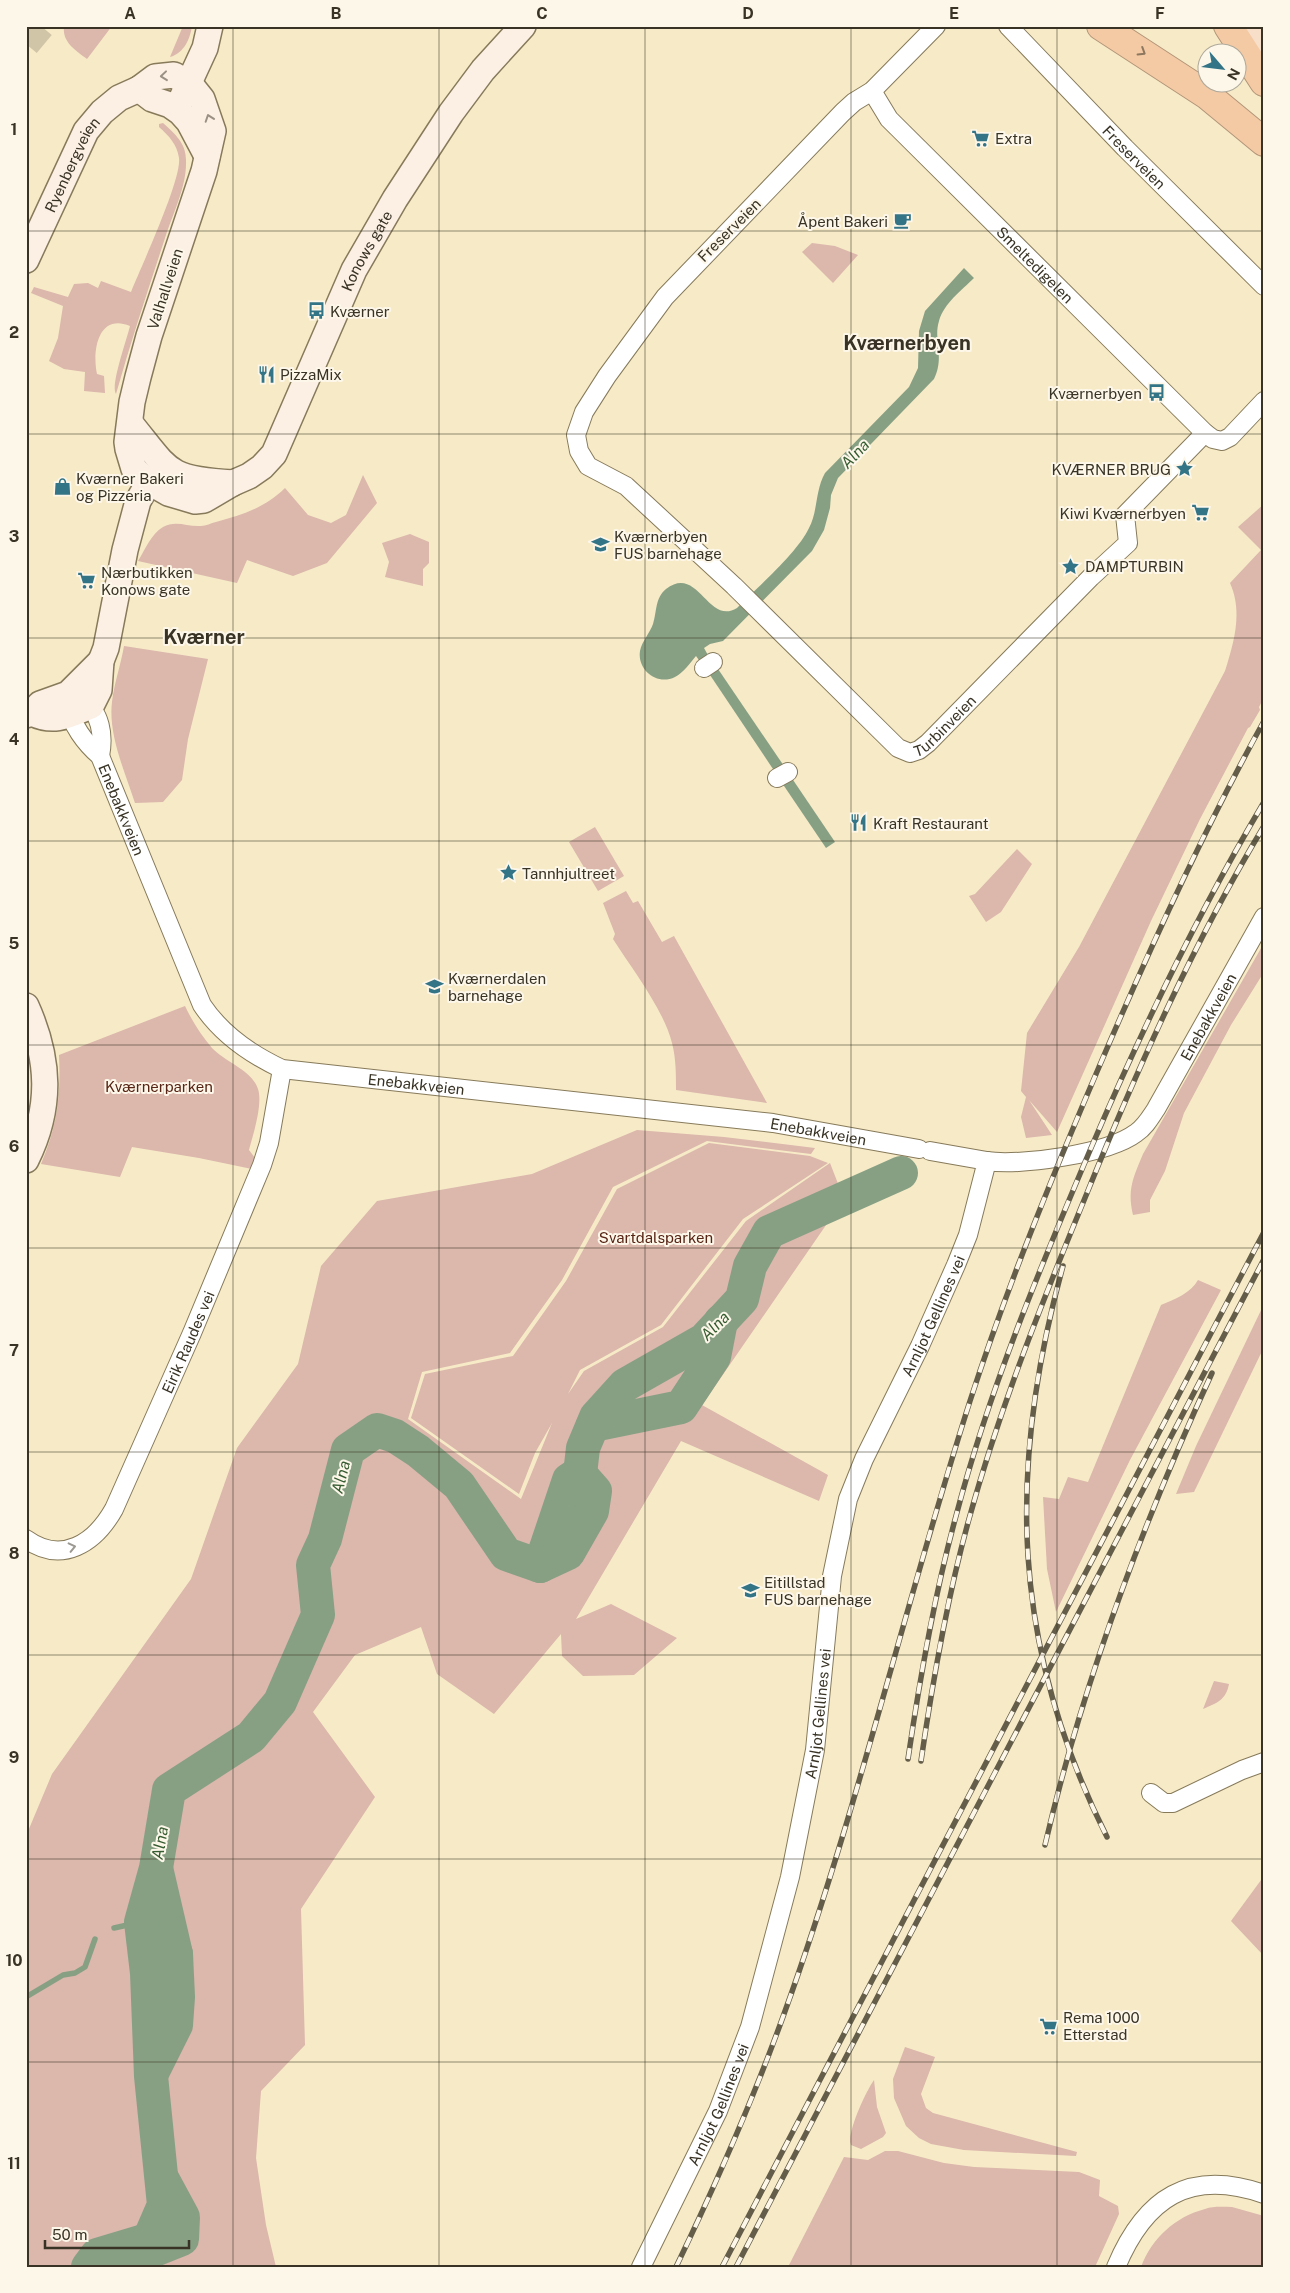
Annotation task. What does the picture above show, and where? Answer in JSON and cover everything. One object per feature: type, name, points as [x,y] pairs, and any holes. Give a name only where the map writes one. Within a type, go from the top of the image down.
[{"type":"highway","points":[[1101,26],[1200,91],[1264,142]]},
{"type":"highway","points":[[1228,26],[1264,82]]},
{"type":"main road","points":[[176,108],[190,84],[205,48],[210,26]]},
{"type":"main road","name":"Konows gate","points":[[162,482],[198,480],[233,482],[249,476],[262,467],[279,447],[347,285],[395,199],[451,113],[483,70],[523,26]]},
{"type":"main road","points":[[1256,26],[1264,39]]},
{"type":"main road","name":"Ryenbergveien","points":[[26,260],[86,131],[102,112],[119,98],[140,89],[155,77],[164,74],[174,75],[190,84]]},
{"type":"main road","name":"Valhallveien","points":[[162,482],[154,456],[130,423],[132,402],[149,336],[204,171],[214,131],[202,99],[190,84]]},
{"type":"main road","points":[[140,89],[152,99],[176,108],[189,122],[207,156]]},
{"type":"main road","points":[[29,714],[40,704],[76,705],[101,661],[106,648],[125,550],[138,501],[162,482]]},
{"type":"main road","points":[[26,1006],[41,1044],[45,1077],[43,1111],[39,1130],[26,1160]]},
{"type":"street","name":"Freserveien","points":[[588,466],[579,451],[576,435],[579,424],[607,376],[665,296],[843,112],[854,102],[872,91],[936,26]]},
{"type":"street","name":"Freserveien","points":[[1008,26],[1125,148],[1264,286]]},
{"type":"street","name":"Smeltedigelen","points":[[872,91],[888,119],[1205,433]]},
{"type":"street","points":[[1205,433],[1213,439],[1222,442],[1230,437],[1264,401]]},
{"type":"street","name":"Turbinveien","points":[[588,466],[626,486],[759,610],[898,748],[910,753],[919,750],[928,743],[1091,577],[1128,543],[1125,515],[1205,433]]},
{"type":"street","name":"Enebakkveien","points":[[76,705],[88,746],[100,756],[202,1004],[216,1024],[234,1041],[264,1061],[282,1069],[773,1124],[986,1161],[1018,1162],[1069,1156],[1112,1144],[1138,1132],[1156,1109],[1264,918]]},
{"type":"street","name":"Enebakkveien","points":[[76,705],[101,733],[103,740],[100,756]]},
{"type":"street","name":"Eirik Raudes vei","points":[[26,1539],[50,1549],[74,1548],[100,1531],[114,1509],[192,1333],[262,1165],[269,1143],[282,1069]]},
{"type":"street","name":"Arnljot Gellines vei","points":[[641,2267],[718,2111],[750,2027],[790,1877],[815,1750],[832,1576],[848,1499],[864,1459],[934,1314],[965,1242],[981,1189],[986,1161]]},
{"type":"street","points":[[1151,1794],[1164,1803],[1173,1803],[1242,1770],[1264,1762]]},
{"type":"street","points":[[1116,2267],[1129,2239],[1160,2202],[1176,2192],[1204,2185],[1234,2186],[1264,2194]]},
{"type":"green space","points":[[64,26],[112,26],[87,59],[67,41]]},
{"type":"green space","points":[[183,26],[192,26],[190,36],[183,49],[170,57]]},
{"type":"green space","points":[[163,123],[176,135],[186,154],[186,170],[182,190],[146,296],[116,394],[115,382],[117,372],[130,326],[119,323],[104,329],[97,345],[97,374],[104,376],[105,393],[84,391],[85,372],[64,369],[49,361],[58,338],[63,306],[31,293],[34,287],[68,297],[74,284],[88,283],[98,288],[101,281],[131,292],[168,203],[178,169],[179,158],[174,144],[159,127],[159,124]]},
{"type":"green space","points":[[812,243],[835,246],[858,255],[833,283],[802,252]]},
{"type":"green space","points":[[363,475],[377,503],[327,563],[293,576],[247,560],[237,583],[138,561],[152,538],[163,527],[172,524],[203,526],[235,517],[261,506],[285,488],[308,515],[331,523],[346,515]]},
{"type":"green space","points":[[1264,504],[1264,697],[1259,707],[1260,710],[1248,728],[1200,819],[1151,921],[1057,1132],[1029,1100],[1052,1135],[1026,1138],[1021,1117],[1026,1097],[1021,1091],[1027,1033],[1079,947],[1225,671],[1234,638],[1237,616],[1234,594],[1230,583],[1261,550],[1238,527]]},
{"type":"green space","points":[[410,534],[429,542],[429,563],[423,569],[423,586],[385,577],[389,562],[382,543]]},
{"type":"green space","points":[[124,646],[208,659],[188,739],[182,780],[163,802],[135,803],[115,740],[111,715],[112,702]]},
{"type":"green space","points":[[595,827],[624,876],[598,891],[569,842]]},
{"type":"green space","points":[[1017,849],[1032,864],[1001,912],[986,922],[969,896],[975,894]]},
{"type":"green space","points":[[626,891],[633,903],[638,901],[662,942],[674,936],[767,1103],[676,1090],[674,1054],[668,1030],[647,990],[613,939],[615,934],[603,903]]},
{"type":"green space","points":[[1264,943],[1264,972],[1231,1025],[1184,1113],[1165,1171],[1150,1200],[1150,1212],[1133,1215],[1131,1206],[1132,1184],[1143,1154]]},
{"type":"green space","name":"Kværnerparken","points":[[185,1006],[197,1028],[212,1048],[244,1071],[255,1082],[258,1089],[258,1111],[249,1150],[255,1158],[252,1169],[132,1147],[120,1177],[41,1164],[51,1137],[57,1111],[59,1055]]},
{"type":"green space","name":"Svartdalsparken","points":[[637,1130],[724,1137],[815,1148],[811,1154],[707,1141],[613,1187],[562,1280],[510,1353],[422,1372],[408,1419],[521,1499],[552,1423],[535,1453],[519,1494],[411,1418],[425,1374],[513,1356],[566,1281],[617,1189],[709,1143],[810,1156],[828,1163],[743,1219],[661,1325],[580,1370],[568,1394],[584,1371],[663,1327],[746,1221],[830,1163],[844,1199],[702,1405],[828,1475],[819,1501],[681,1441],[576,1619],[611,1604],[677,1638],[634,1675],[583,1676],[562,1656],[561,1634],[494,1714],[437,1674],[421,1627],[355,1655],[313,1712],[375,1797],[301,1909],[305,2045],[261,2091],[256,2158],[266,2225],[276,2267],[26,2267],[26,2098],[29,2093],[26,2088],[26,1836],[52,1774],[191,1579],[237,1448],[298,1364],[321,1266],[377,1201],[532,1174]]},
{"type":"green space","points":[[1198,1280],[1221,1290],[1130,1460],[1056,1612],[1047,1569],[1043,1497],[1059,1499],[1068,1477],[1088,1482],[1161,1305],[1187,1292]]},
{"type":"green space","points":[[1264,1304],[1264,1347],[1194,1492],[1176,1494],[1196,1446]]},
{"type":"green space","points":[[1214,1681],[1229,1684],[1228,1689],[1220,1700],[1203,1709]]},
{"type":"green space","points":[[1264,1876],[1264,1956],[1231,1921]]},
{"type":"green space","points":[[905,2047],[935,2057],[921,2094],[926,2108],[933,2113],[1077,2152],[1076,2156],[964,2150],[931,2144],[919,2138],[906,2126],[894,2098],[893,2079]]},
{"type":"green space","points":[[874,2080],[877,2107],[886,2133],[883,2137],[861,2149],[851,2145],[851,2132],[862,2102]]},
{"type":"green space","points":[[885,2151],[898,2151],[944,2163],[974,2167],[1079,2172],[1100,2180],[1099,2196],[1118,2206],[1119,2214],[1095,2267],[788,2267],[844,2157],[868,2160]]},
{"type":"green space","points":[[1232,2207],[1264,2216],[1264,2267],[1141,2267],[1151,2247],[1174,2223],[1208,2208]]},
{"type":"water","points":[[964,268],[974,278],[954,297],[941,314],[937,335],[939,363],[934,379],[838,478],[831,495],[830,508],[824,530],[812,551],[723,641],[710,644],[704,648],[709,657],[701,663],[696,656],[675,677],[668,679],[655,678],[645,670],[640,658],[640,651],[653,624],[658,601],[662,593],[677,583],[687,584],[718,609],[727,611],[737,608],[787,559],[804,538],[809,528],[825,473],[909,387],[918,368],[919,331],[925,311]]},
{"type":"water","points":[[716,666],[786,769],[777,775],[708,672]]},
{"type":"water","points":[[789,774],[835,842],[826,848],[780,780]]},
{"type":"waterway","name":"Alna","points":[[131,2267],[151,2235],[164,2205],[151,2076],[147,1973],[141,1922],[156,1868],[169,1790],[251,1737],[280,1702],[318,1615],[313,1565],[325,1539],[348,1450],[377,1430],[395,1436],[418,1451],[459,1485],[506,1554],[540,1566],[568,1553],[592,1511],[595,1491],[580,1474],[583,1448],[596,1417],[625,1385],[704,1340],[742,1299],[750,1266],[769,1232],[901,1173]]},
{"type":"waterway","points":[[593,1425],[681,1407],[714,1357],[721,1321]]},
{"type":"waterway","points":[[540,1566],[569,1480],[581,1472]]},
{"type":"waterway","points":[[148,1990],[176,1954],[157,1872]]},
{"type":"waterway","points":[[114,1928],[141,1922]]},
{"type":"waterway","points":[[26,1997],[63,1975],[75,1973],[85,1967],[95,1939]]},
{"type":"waterway","points":[[152,2073],[176,2025],[178,1997],[176,1954]]},
{"type":"waterway","points":[[137,2257],[182,2239],[183,2217],[163,2180]]},
{"type":"waterway","points":[[88,2267],[97,2255],[147,2240]]},
{"type":"tunnel","points":[[26,44],[41,26]]},
{"type":"railway","points":[[676,2267],[747,2110],[784,2014],[810,1938],[858,1785],[946,1477],[984,1358],[1015,1274],[1081,1108],[1157,936],[1219,806],[1264,721]]},
{"type":"railway","points":[[908,1759],[928,1637],[948,1546],[984,1422],[1017,1330],[1053,1238],[1130,1059],[1216,886],[1264,802]]},
{"type":"railway","points":[[921,1761],[941,1639],[961,1549],[994,1436],[1023,1354],[1054,1273],[1147,1052],[1214,915],[1264,826]]},
{"type":"railway","points":[[722,2267],[1264,1232]]},
{"type":"railway","points":[[736,2267],[1264,1259]]},
{"type":"railway","points":[[1063,1266],[1045,1341],[1033,1414],[1027,1486],[1028,1556],[1036,1626],[1052,1696],[1075,1766],[1107,1837]]},
{"type":"railway","points":[[1045,1845],[1077,1724],[1116,1605],[1138,1546],[1212,1373]]},
{"type":"place","name":"Extra","points":[[981,138]]},
{"type":"place","name":"Åpent Bakeri","points":[[902,221]]},
{"type":"place","name":"Kværner","points":[[316,311]]},
{"type":"place","name":"PizzaMix","points":[[266,374]]},
{"type":"place","name":"Kværnerbyen","points":[[1156,393]]},
{"type":"place","name":"KVÆRNER BRUG","points":[[1185,469]]},
{"type":"place","name":"Kværner Bakeri og Pizzeria","points":[[62,487]]},
{"type":"place","name":"Kiwi Kværnerbyen","points":[[1200,513]]},
{"type":"place","name":"Kværnerbyen FUS barnehage","points":[[600,545]]},
{"type":"place","name":"DAMPTURBIN","points":[[1071,566]]},
{"type":"place","name":"Nærbutikken Konows gate","points":[[87,581]]},
{"type":"place","name":"Kraft Restaurant","points":[[859,823]]},
{"type":"place","name":"Tannhjultreet","points":[[508,873]]},
{"type":"place","name":"Kværnerdalen barnehage","points":[[434,987]]},
{"type":"place","name":"Eitillstad FUS barnehage","points":[[750,1591]]},
{"type":"place","name":"Rema 1000 Etterstad","points":[[1049,2026]]},
{"type":"district","name":"Kværnerbyen","points":[[907,343]]},
{"type":"district","name":"Kværner","points":[[204,637]]}]
